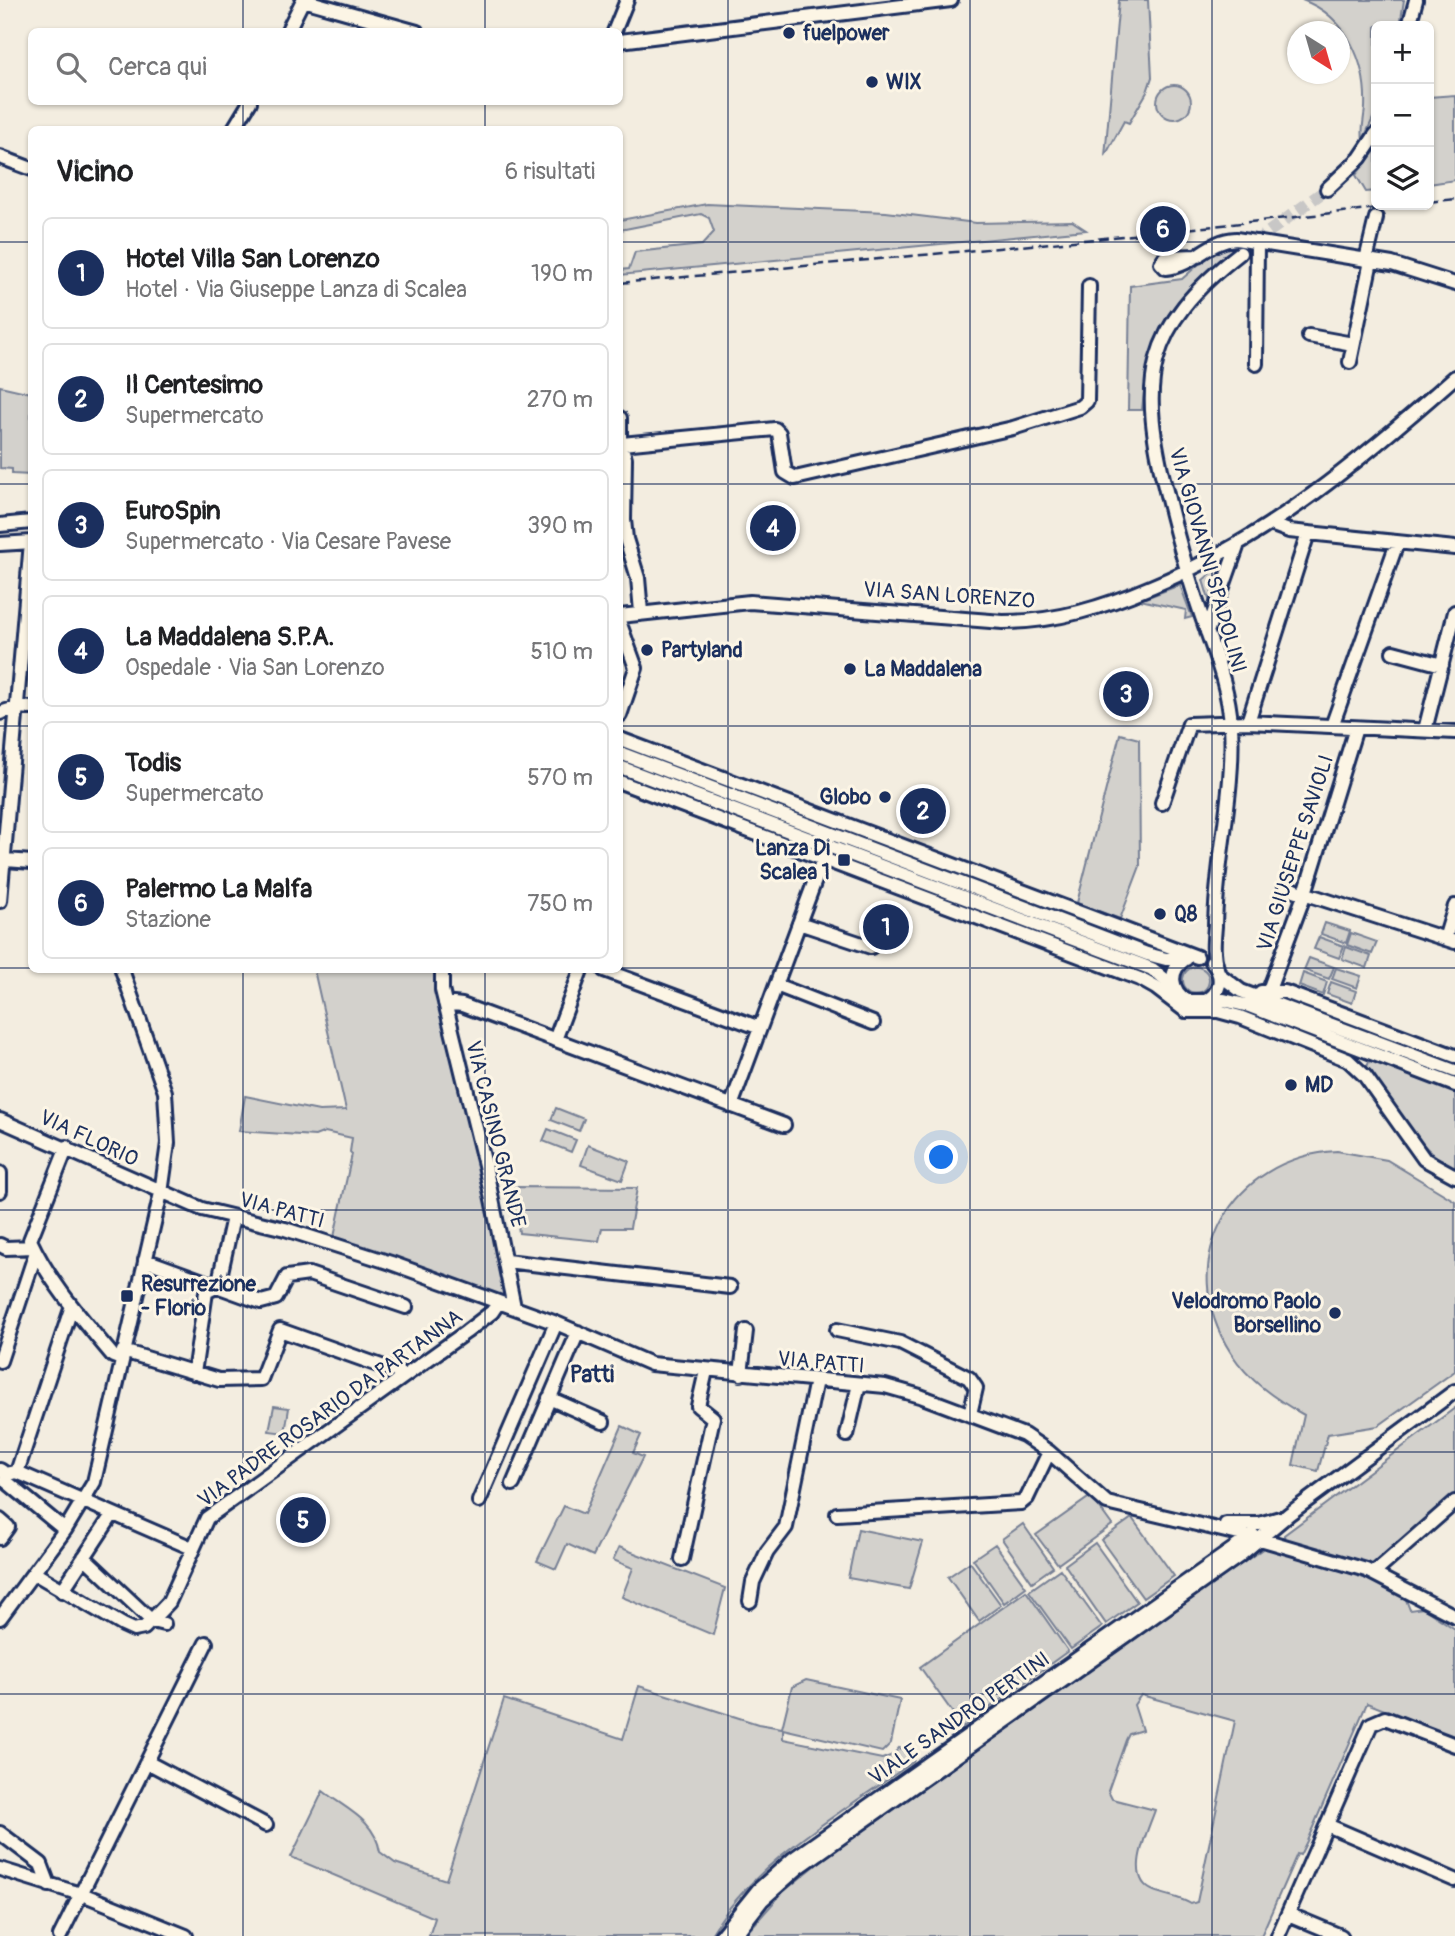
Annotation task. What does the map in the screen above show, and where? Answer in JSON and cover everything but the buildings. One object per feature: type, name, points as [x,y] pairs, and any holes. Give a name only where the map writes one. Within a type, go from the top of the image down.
[{"type":"street","points":[[289,28],[303,0],[403,28]]},
{"type":"street","points":[[616,28],[627,0]]},
{"type":"street","points":[[623,41],[951,0]]},
{"type":"street","points":[[1410,21],[1414,2]]},
{"type":"street","points":[[235,126],[248,105]]},
{"type":"street","points":[[1327,189],[1360,158],[1371,142]]},
{"type":"street","points":[[0,157],[28,168]]},
{"type":"street","points":[[1350,362],[1376,218]]},
{"type":"street","points":[[1198,256],[1227,240],[1257,242],[1368,260],[1453,282]]},
{"type":"street","points":[[1256,364],[1257,242]]},
{"type":"street","name":"VIA GIOVANNI SPADOLINI","points":[[1218,971],[1213,950],[1215,910],[1230,761],[1231,722],[1225,688],[1187,572],[1152,434],[1153,380],[1164,338],[1182,307],[1206,281],[1240,253]]},
{"type":"street","points":[[623,447],[775,429],[779,433],[785,472],[795,478],[1013,428],[1080,407],[1087,401],[1089,286]]},
{"type":"street","points":[[1308,336],[1353,344]]},
{"type":"street","name":"VIA SAN LORENZO","points":[[623,615],[760,602],[1026,622],[1087,611],[1187,572],[1273,525],[1351,467],[1455,377]]},
{"type":"street","points":[[623,452],[626,539],[638,578],[641,612]]},
{"type":"street","points":[[0,525],[28,522]]},
{"type":"street","points":[[1273,525],[1308,534],[1455,548]]},
{"type":"street","points":[[1248,722],[1308,534]]},
{"type":"street","points":[[0,544],[28,542]]},
{"type":"street","points":[[1332,726],[1397,543]]},
{"type":"street","points":[[1207,632],[1237,547]]},
{"type":"street","points":[[1425,730],[1455,612]]},
{"type":"street","points":[[0,901],[25,707],[28,624]]},
{"type":"street","points":[[623,632],[636,668],[623,706]]},
{"type":"street","points":[[1394,652],[1441,665]]},
{"type":"street","points":[[0,713],[25,707]]},
{"type":"street","points":[[1162,803],[1189,724],[1248,722],[1455,732]]},
{"type":"street","name":"VIA GIUSEPPE SAVIOLI","points":[[1269,990],[1305,893],[1356,728]]},
{"type":"street","points":[[623,740],[1192,957]]},
{"type":"street","points":[[623,754],[1154,956],[1207,959],[1232,986],[1245,992],[1455,1071]]},
{"type":"street","points":[[623,769],[1156,971],[1187,1001],[1243,1004],[1455,1085]]},
{"type":"street","points":[[623,783],[1146,982],[1186,1012],[1233,1014],[1343,1057],[1357,1066],[1419,1153],[1431,1165],[1455,1176]]},
{"type":"street","points":[[731,1106],[823,859]]},
{"type":"street","points":[[6,860],[28,862]]},
{"type":"street","points":[[1284,887],[1450,941],[1455,906]]},
{"type":"street","name":"VIA GIOVANNI SPADOLINI","points":[[1192,957],[1206,945],[1215,910]]},
{"type":"street","points":[[1043,914],[1088,917]]},
{"type":"street","points":[[799,923],[871,947]]},
{"type":"street","points":[[1068,952],[1122,958]]},
{"type":"street","points":[[1174,987],[1175,969],[1192,957]]},
{"type":"street","points":[[1204,1002],[1218,989],[1218,971]]},
{"type":"street","points":[[0,1618],[65,1530],[94,1482],[161,1193],[168,1143],[165,1092],[123,973]]},
{"type":"street","name":"VIA CASINO GRANDE","points":[[442,973],[444,1003],[506,1261],[514,1307]]},
{"type":"street","points":[[555,1040],[580,973]]},
{"type":"street","points":[[612,973],[760,1028]]},
{"type":"street","points":[[776,985],[873,1023]]},
{"type":"street","points":[[1245,992],[1269,990],[1288,993],[1455,1056]]},
{"type":"street","points":[[444,1003],[462,1005],[784,1125]]},
{"type":"street","points":[[1315,1045],[1320,1032]]},
{"type":"street","name":"VIA FLORIO","points":[[0,1120],[67,1147],[161,1193]]},
{"type":"street","points":[[67,1147],[30,1240],[72,1306],[113,1356],[122,1355],[219,1380],[261,1379],[280,1330],[398,1371],[402,1377]]},
{"type":"street","points":[[0,1173],[0,1191]]},
{"type":"street","name":"VIA PATTI","points":[[161,1193],[202,1209],[318,1239],[514,1307],[651,1364],[897,1389],[1024,1435],[1049,1452],[1107,1503],[1255,1538],[1374,1573],[1455,1616]]},
{"type":"street","points":[[218,1286],[233,1217]]},
{"type":"street","points":[[0,1245],[34,1250]]},
{"type":"street","points":[[0,1361],[34,1250]]},
{"type":"street","points":[[145,1260],[265,1303],[276,1298],[288,1277],[309,1274],[406,1307]]},
{"type":"street","points":[[506,1261],[730,1287]]},
{"type":"street","points":[[194,1373],[206,1292],[218,1286]]},
{"type":"street","name":"VIA PADRE ROSARIO DA PARTANNA","points":[[158,1623],[206,1518],[483,1318],[498,1303]]},
{"type":"street","points":[[65,1530],[6,1482],[72,1306]]},
{"type":"street","points":[[479,1501],[556,1323]]},
{"type":"street","points":[[837,1330],[900,1343],[969,1378],[976,1385],[970,1414]]},
{"type":"street","points":[[741,1374],[746,1331]]},
{"type":"street","points":[[513,1484],[578,1332]]},
{"type":"street","points":[[682,1559],[713,1418],[698,1406],[706,1371]]},
{"type":"street","points":[[750,1601],[754,1582],[767,1552],[786,1527],[817,1380]]},
{"type":"street","points":[[847,1435],[859,1384]]},
{"type":"street","points":[[1236,1551],[1455,1391]]},
{"type":"street","points":[[549,1398],[603,1422]]},
{"type":"street","points":[[837,1514],[1021,1503],[1027,1498],[1049,1452]]},
{"type":"street","points":[[8,1472],[84,1500],[192,1549]]},
{"type":"street","points":[[1374,1573],[1455,1502]]},
{"type":"street","points":[[62,1591],[112,1515]]},
{"type":"street","points":[[1156,1515],[1242,1525],[1265,1523],[1288,1515]]},
{"type":"street","points":[[0,1520],[8,1527],[0,1538]]},
{"type":"street","name":"VIALE SANDRO PERTINI","points":[[721,1936],[758,1890],[793,1859],[1236,1551]]},
{"type":"street","name":"VIALE SANDRO PERTINI","points":[[734,1936],[762,1900],[799,1867],[1236,1551]]},
{"type":"street","points":[[84,1557],[158,1623]]},
{"type":"street","points":[[34,1573],[134,1630],[158,1623]]},
{"type":"street","points":[[60,1936],[206,1643]]},
{"type":"street","points":[[1278,1936],[1371,1724],[1378,1718],[1455,1745]]},
{"type":"street","points":[[147,1762],[265,1825]]},
{"type":"street","points":[[1327,1825],[1455,1880]]},
{"type":"street","points":[[0,1833],[41,1864],[48,1885]]},
{"type":"street","points":[[0,1870],[80,1894],[186,1936]]},
{"type":"street","points":[[1288,1914],[1341,1936]]},
{"type":"shaded area","points":[[1119,0],[1148,0],[1152,77],[1147,92],[1129,123],[1124,121],[1105,156]]},
{"type":"shaded area","points":[[1302,0],[1404,0],[1401,21],[1371,21],[1371,123],[1363,140],[1365,91],[1358,58],[1350,41],[1350,21],[1335,21],[1318,7]]},
{"type":"shaded area","points":[[1174,85],[1186,90],[1191,102],[1186,114],[1174,119],[1162,114],[1157,102],[1162,90]]},
{"type":"shaded area","points":[[1455,95],[1455,180],[1434,183],[1434,147],[1434,97]]},
{"type":"shaded area","points":[[1371,156],[1371,192],[1366,192],[1356,175]]},
{"type":"shaded area","points":[[707,204],[886,212],[976,223],[1072,221],[1086,230],[623,275],[623,270],[629,269],[635,252],[702,245],[714,232],[709,218],[701,214],[623,229],[623,219]]},
{"type":"shaded area","points":[[1231,245],[1240,245],[1197,281],[1168,315],[1151,355],[1142,410],[1128,410],[1130,286],[1182,279],[1208,256]]},
{"type":"shaded area","points":[[0,386],[28,392],[28,475],[12,474],[12,469],[0,468]]},
{"type":"shaded area","points":[[1217,568],[1221,573],[1210,603],[1203,580]]},
{"type":"shaded area","points":[[1180,585],[1192,617],[1185,619],[1186,610],[1140,600]]},
{"type":"shaded area","points":[[1120,734],[1139,739],[1140,866],[1120,919],[1077,903]]},
{"type":"shaded area","points":[[1325,923],[1350,931],[1346,943],[1321,934]]},
{"type":"shaded area","points":[[1351,933],[1377,942],[1372,954],[1347,945]]},
{"type":"shaded area","points":[[1319,937],[1344,946],[1339,958],[1314,949]]},
{"type":"shaded area","points":[[1346,947],[1371,956],[1367,968],[1342,959]]},
{"type":"shaded area","points":[[1309,958],[1334,967],[1329,979],[1304,970]]},
{"type":"shaded area","points":[[1196,967],[1205,971],[1209,980],[1205,989],[1196,993],[1187,989],[1183,980],[1187,971]]},
{"type":"shaded area","points":[[1336,968],[1361,976],[1357,988],[1332,979]]},
{"type":"shaded area","points":[[315,973],[437,973],[510,1302],[334,1237],[352,1154],[352,1138],[325,1132],[315,1136],[239,1131],[245,1096],[319,1111],[346,1110]]},
{"type":"shaded area","points":[[1303,973],[1327,982],[1323,995],[1299,986]]},
{"type":"shaded area","points":[[1331,982],[1356,991],[1352,1003],[1327,994]]},
{"type":"shaded area","points":[[1370,1059],[1455,1092],[1455,1168],[1427,1149],[1416,1136],[1367,1067]]},
{"type":"shaded area","points":[[556,1108],[584,1119],[579,1131],[551,1120]]},
{"type":"shaded area","points":[[548,1129],[576,1140],[571,1152],[543,1141]]},
{"type":"shaded area","points":[[588,1145],[629,1161],[622,1180],[581,1165]]},
{"type":"shaded area","name":"Velodromo Paolo Borsellino","points":[[1337,1151],[1387,1160],[1455,1201],[1455,1371],[1378,1426],[1328,1434],[1318,1471],[1293,1465],[1304,1415],[1263,1388],[1238,1363],[1214,1318],[1208,1284],[1211,1251],[1222,1220],[1241,1194],[1267,1172],[1300,1158]]},
{"type":"shaded area","points":[[514,1187],[637,1188],[630,1228],[602,1228],[599,1241],[519,1233]]},
{"type":"shaded area","points":[[274,1406],[289,1408],[285,1433],[269,1431]]},
{"type":"shaded area","points":[[1455,1408],[1455,1493],[1373,1565],[1285,1540],[1284,1535]]},
{"type":"shaded area","points":[[622,1426],[641,1435],[633,1453],[643,1457],[593,1556],[567,1544],[556,1569],[537,1561],[564,1506],[584,1514]]},
{"type":"shaded area","points":[[1091,1496],[1112,1525],[1058,1564],[1036,1535]]},
{"type":"shaded area","points":[[1132,1518],[1174,1576],[1143,1598],[1101,1540]]},
{"type":"shaded area","points":[[1023,1524],[1053,1567],[1032,1582],[1002,1539]]},
{"type":"shaded area","points":[[858,1529],[923,1542],[909,1589],[848,1578]]},
{"type":"shaded area","points":[[1095,1543],[1137,1602],[1106,1624],[1065,1565]]},
{"type":"shaded area","points":[[995,1544],[1026,1587],[1004,1603],[973,1559]]},
{"type":"shaded area","points":[[619,1547],[725,1588],[713,1635],[622,1597],[633,1568],[613,1560]]},
{"type":"shaded area","points":[[1264,1548],[1280,1549],[1373,1578],[1403,1592],[1410,1610],[1423,1608],[1455,1629],[1455,1738],[1367,1703],[1307,1841],[1300,1855],[1297,1854],[1261,1936],[744,1936],[783,1892],[821,1861]],"holes":[[[1141,1695],[1235,1721],[1197,1902],[1191,1904],[1154,1891],[1145,1885],[1139,1866],[1143,1842],[1155,1810],[1112,1799],[1108,1791],[1129,1734],[1142,1730],[1134,1705]]]},
{"type":"shaded area","points":[[970,1562],[1001,1605],[979,1621],[948,1577]]},
{"type":"shaded area","points":[[1060,1569],[1102,1627],[1071,1649],[1029,1591]]},
{"type":"shaded area","points":[[1026,1591],[1068,1651],[963,1727],[920,1667]]},
{"type":"shaded area","points":[[806,1680],[900,1700],[891,1743],[882,1752],[783,1729],[783,1739],[882,1759],[893,1755],[899,1748],[916,1753],[913,1762],[829,1819],[775,1861],[729,1909],[710,1936],[429,1936],[435,1918],[291,1857],[323,1791],[366,1824],[377,1841],[380,1852],[395,1863],[446,1880],[504,1699],[623,1739],[639,1686],[758,1724],[782,1728],[792,1687]]},
{"type":"tunnel","points":[[1240,253],[1327,189]]},
{"type":"railway","points":[[1434,201],[1455,199]]},
{"type":"railway","points":[[623,283],[1095,239],[1371,209]]},
{"type":"place","name":"fuelpower","points":[[789,33]]},
{"type":"place","name":"WIX","points":[[872,82]]},
{"type":"place","name":"Palermo La Malfa","points":[[1163,229]]},
{"type":"place","name":"La Maddalena S.P.A.","points":[[773,528]]},
{"type":"place","name":"Partyland","points":[[647,650]]},
{"type":"place","name":"La Maddalena","points":[[850,669]]},
{"type":"place","name":"EuroSpin","points":[[1126,694]]},
{"type":"place","name":"Globo","points":[[885,797]]},
{"type":"place","name":"Il Centesimo","points":[[923,811]]},
{"type":"place","name":"Lanza Di Scalea 1","points":[[844,860]]},
{"type":"place","name":"Q8","points":[[1160,914]]},
{"type":"place","name":"Hotel Villa San Lorenzo","points":[[886,927]]},
{"type":"place","name":"MD","points":[[1291,1085]]},
{"type":"place","name":"Resurrezione - Florio","points":[[127,1296]]},
{"type":"place","name":"Velodromo Paolo Borsellino","points":[[1335,1313]]},
{"type":"place","name":"Todis","points":[[303,1520]]},
{"type":"district","name":"Patti","points":[[592,1374]]}]
